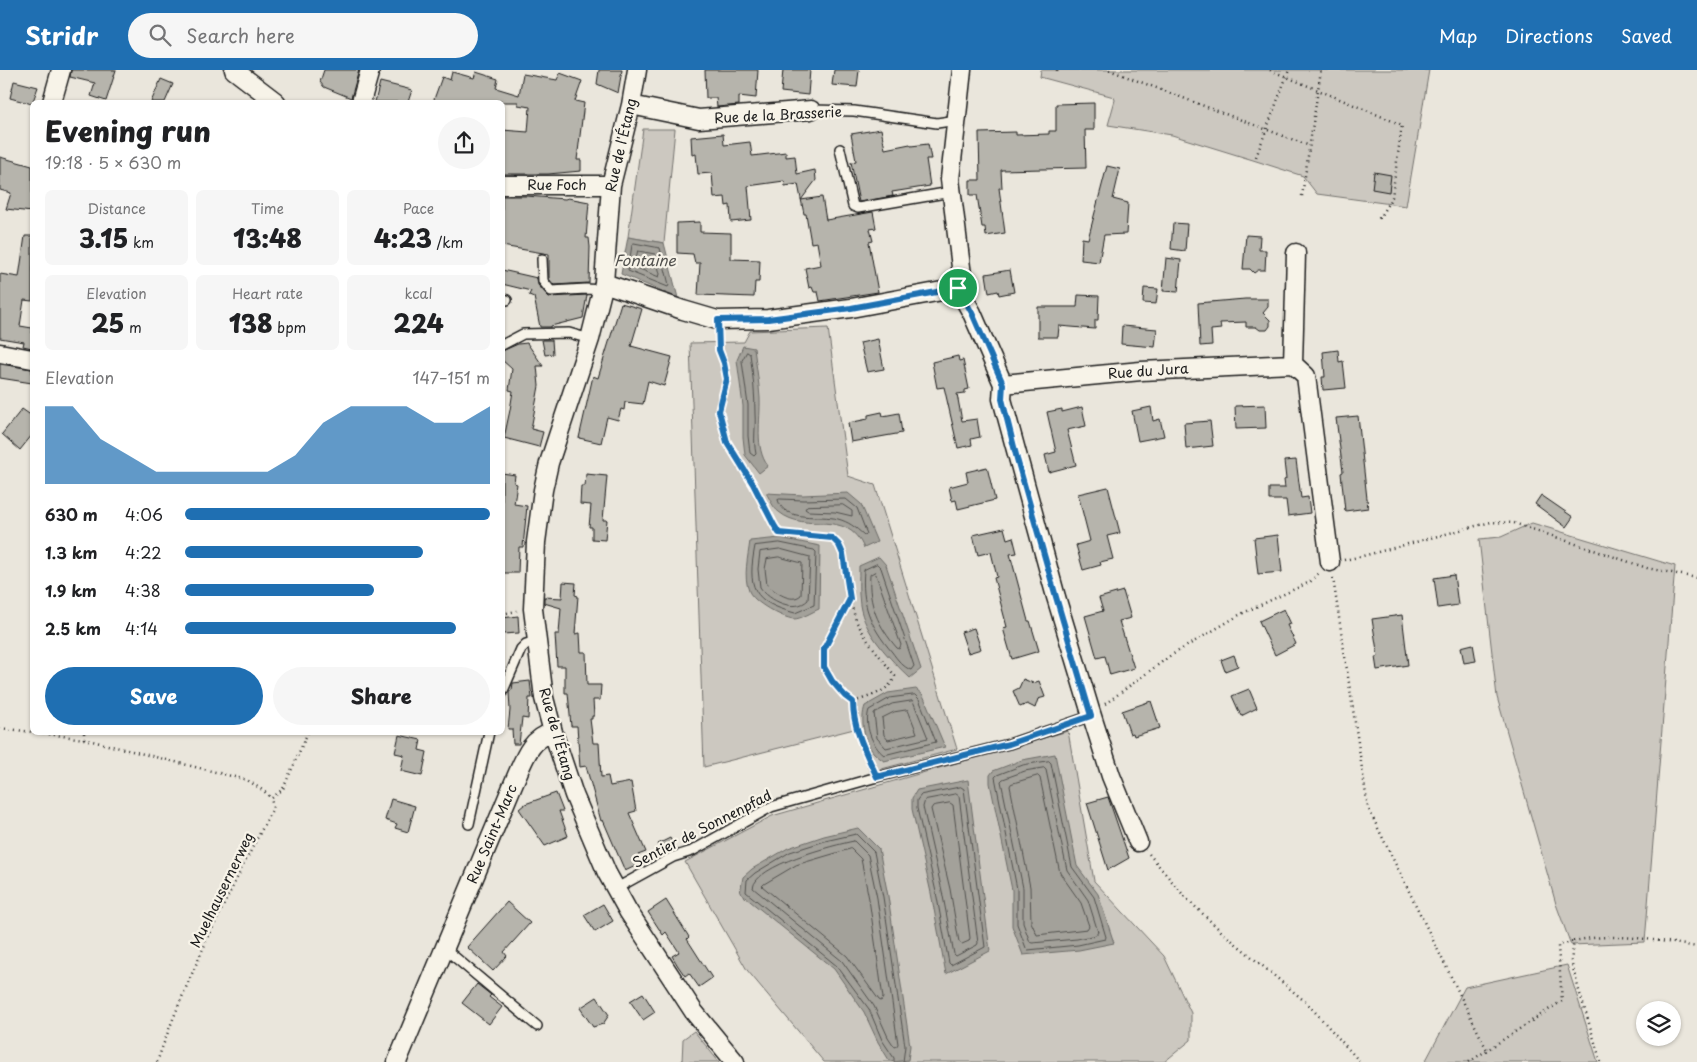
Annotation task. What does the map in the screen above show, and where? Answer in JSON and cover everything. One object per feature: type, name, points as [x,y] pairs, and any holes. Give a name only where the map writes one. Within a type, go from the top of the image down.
[{"type":"street","points":[[52,100],[60,70]]},
{"type":"street","points":[[234,70],[273,100]]},
{"type":"street","points":[[362,100],[370,70]]},
{"type":"street","name":"Rue de l'Étang","points":[[637,70],[631,105],[610,185],[603,286],[590,339],[549,463],[543,490],[534,575],[533,609],[536,641],[544,698],[553,732],[574,795],[615,889],[694,1012],[735,1062]]},
{"type":"street","points":[[962,70],[950,179],[962,275],[958,288],[972,313],[1003,384],[1002,399],[1017,459],[1091,716],[1111,776],[1138,842]]},
{"type":"street","name":"Rue de la Brasserie","points":[[631,105],[699,119],[812,110]]},
{"type":"street","name":"Rue Foch","points":[[505,185],[610,185]]},
{"type":"street","points":[[1296,254],[1293,364],[1306,376],[1330,562]]},
{"type":"street","points":[[603,286],[718,320],[777,318],[851,308],[958,288]]},
{"type":"street","points":[[0,354],[30,359]]},
{"type":"street","name":"Rue du Jura","points":[[1003,384],[1142,370],[1293,364]]},
{"type":"street","name":"Rue Saint-Marc","points":[[397,1062],[514,782],[533,744],[542,736],[553,732]]},
{"type":"lane","name":"Rue de la Brasserie","points":[[812,110],[854,111],[937,123],[957,120]]},
{"type":"lane","points":[[840,149],[853,206],[858,208],[951,192]]},
{"type":"lane","points":[[542,259],[544,281],[551,291],[603,286]]},
{"type":"lane","points":[[505,343],[523,334],[569,333],[590,339]]},
{"type":"lane","points":[[505,686],[521,649],[526,644],[536,641]]},
{"type":"lane","name":"Sentier de Sonnenpfad","points":[[615,889],[673,857],[692,851],[771,807],[877,777],[1009,744],[1091,716]]},
{"type":"lane","points":[[468,824],[488,735]]},
{"type":"lane","points":[[444,948],[537,1026]]},
{"type":"path","points":[[1109,70],[1310,146]]},
{"type":"path","points":[[1270,70],[1402,125],[1392,197],[1378,220]]},
{"type":"path","points":[[1256,157],[1265,129],[1289,70]]},
{"type":"path","points":[[1302,196],[1321,70]]},
{"type":"path","points":[[718,320],[719,350],[727,379],[719,411],[727,442],[753,484],[779,533],[832,538],[839,545],[843,554],[850,599],[856,621],[868,641],[895,676],[894,681],[888,687],[853,702]]},
{"type":"path","points":[[1108,703],[1170,656],[1241,614],[1310,582],[1330,562],[1359,558],[1491,522],[1514,523],[1647,568],[1697,578]]},
{"type":"path","points":[[1330,562],[1368,808],[1487,1050]]},
{"type":"path","points":[[850,599],[824,649],[824,667],[832,681],[853,702]]},
{"type":"path","points":[[853,702],[853,713],[860,739],[877,777]]},
{"type":"path","points":[[0,728],[30,732]]},
{"type":"path","points":[[55,735],[84,739],[247,780],[271,798]]},
{"type":"path","name":"Muelhausernerweg","points":[[157,1062],[169,1027],[235,881],[273,808],[271,798],[283,789],[307,735]]},
{"type":"path","points":[[1138,842],[1185,897],[1223,933],[1307,1003],[1360,1062]]},
{"type":"path","points":[[1469,1062],[1562,1001],[1558,946],[1589,938],[1638,937],[1697,947]]},
{"type":"path","points":[[1574,941],[1571,961],[1601,1062]]},
{"type":"shaded area","points":[[1041,70],[1429,70],[1406,206],[1317,194],[1303,176],[1172,135],[1108,125],[1115,100],[1114,97],[1040,77]]},
{"type":"shaded area","points":[[643,129],[675,129],[664,243],[628,237]]},
{"type":"shaded area","points":[[828,328],[848,476],[875,485],[957,749],[870,772],[854,729],[704,767],[690,343],[744,342],[750,331]]},
{"type":"shaded area","points":[[1532,523],[1675,566],[1645,942],[1571,945],[1556,904],[1497,697],[1479,539],[1501,537]]},
{"type":"shaded area","points":[[1068,731],[1094,881],[1164,956],[1191,1013],[1191,1040],[1164,1062],[824,1062],[747,970],[685,862],[772,816]]},
{"type":"shaded area","points":[[1567,965],[1598,1062],[1425,1062],[1465,987]]},
{"type":"shaded area","points":[[694,1031],[719,1062],[682,1062],[683,1039]]},
{"type":"water","name":"Fontaine","points":[[628,237],[664,243],[678,298],[621,274]]},
{"type":"water","points":[[743,346],[754,348],[758,379],[760,398],[759,434],[761,451],[768,466],[759,473],[745,455],[743,406],[737,360]]},
{"type":"water","points":[[766,493],[803,495],[848,493],[861,504],[877,542],[864,548],[856,536],[847,528],[825,523],[802,522],[790,518],[773,506]]},
{"type":"water","points":[[780,538],[820,546],[819,609],[797,619],[782,616],[768,609],[756,600],[747,585],[746,566],[750,541]]},
{"type":"water","points":[[879,557],[886,565],[921,669],[910,678],[879,645],[862,615],[859,595],[859,566]]},
{"type":"water","points":[[916,689],[923,695],[945,747],[884,761],[874,753],[865,737],[863,718],[865,706],[888,693]]},
{"type":"water","points":[[1055,754],[1077,866],[1098,894],[1114,943],[1079,950],[1023,955],[1012,926],[1012,890],[990,783],[990,775],[993,771],[1022,760]]},
{"type":"water","points":[[968,780],[990,951],[946,974],[931,893],[912,809],[912,798],[917,790]]},
{"type":"water","points":[[858,828],[879,849],[888,896],[910,1046],[908,1060],[894,1062],[889,1060],[864,1012],[834,969],[740,893],[743,877],[752,869],[788,848],[824,836]]},
{"type":"building","points":[[71,70],[116,70],[106,100],[91,96],[95,83],[70,77]]},
{"type":"building","points":[[324,70],[359,70],[351,98],[324,87],[320,82]]},
{"type":"building","points":[[599,70],[622,70],[618,93],[597,84]]},
{"type":"building","points":[[705,70],[758,70],[756,98],[739,96],[739,105],[717,107],[716,98],[706,98]]},
{"type":"building","points":[[783,70],[810,70],[808,95],[781,92]]},
{"type":"building","points":[[834,70],[859,70],[857,87],[832,85]]},
{"type":"building","points":[[452,72],[474,78],[476,72],[498,79],[496,88],[519,95],[523,74],[557,80],[560,73],[582,81],[575,101],[584,103],[577,160],[581,160],[581,171],[548,174],[505,174],[505,130],[528,132],[530,107],[518,105],[518,102],[505,102],[505,100],[434,100],[442,77],[450,80]]},
{"type":"building","points":[[161,79],[173,84],[166,100],[152,100]]},
{"type":"building","points":[[14,81],[38,87],[33,100],[30,100],[30,103],[10,98]]},
{"type":"building","points":[[380,82],[412,90],[409,100],[376,100]]},
{"type":"building","points":[[1094,103],[1094,130],[1085,130],[1086,168],[1001,170],[1002,188],[999,188],[1005,233],[986,236],[985,227],[982,227],[977,195],[970,195],[970,180],[980,180],[979,133],[1016,132],[1016,135],[1049,134],[1049,131],[1056,131],[1056,104]]},
{"type":"building","points":[[881,129],[885,149],[910,144],[911,146],[928,144],[931,159],[926,159],[930,186],[892,192],[893,196],[859,202],[851,162],[856,161],[851,134]]},
{"type":"building","points":[[723,134],[724,145],[750,142],[752,156],[786,152],[786,157],[795,156],[797,174],[815,170],[816,180],[801,200],[798,184],[785,186],[784,181],[748,186],[751,220],[731,222],[730,205],[726,206],[725,197],[714,198],[712,173],[698,174],[696,154],[692,155],[691,137]]},
{"type":"building","points":[[0,157],[30,165],[30,212],[6,209],[11,193],[0,190]]},
{"type":"building","points":[[1107,166],[1120,169],[1113,199],[1128,203],[1126,234],[1104,235],[1099,262],[1081,260],[1082,238],[1088,239]]},
{"type":"building","points":[[1374,172],[1391,175],[1389,192],[1372,189]]},
{"type":"building","points":[[505,196],[568,198],[589,202],[586,238],[589,238],[590,247],[589,283],[554,285],[549,279],[549,254],[505,247]]},
{"type":"building","points":[[822,197],[826,220],[873,212],[876,228],[870,229],[873,241],[869,242],[878,292],[820,301],[818,292],[814,292],[812,287],[809,288],[805,268],[821,265],[817,242],[811,243],[806,214],[804,214],[801,200]]},
{"type":"building","points":[[700,222],[700,232],[731,233],[731,259],[760,260],[759,282],[755,282],[754,297],[698,295],[700,263],[695,263],[693,254],[677,253],[677,223]]},
{"type":"building","points":[[1173,223],[1187,224],[1185,251],[1171,249]]},
{"type":"building","points":[[1246,235],[1260,236],[1259,250],[1266,250],[1265,270],[1258,270],[1254,273],[1250,269],[1243,269]]},
{"type":"building","points":[[25,236],[30,236],[30,301],[24,300],[20,326],[30,328],[30,348],[23,346],[24,342],[0,338],[0,274],[19,277]]},
{"type":"building","points":[[1166,258],[1181,260],[1178,292],[1163,291]]},
{"type":"building","points":[[1010,270],[1014,292],[999,295],[998,291],[989,293],[986,274]]},
{"type":"building","points":[[505,271],[537,278],[538,285],[549,297],[587,295],[583,318],[551,327],[540,327],[534,297],[529,295],[531,291],[505,285]]},
{"type":"building","points":[[1144,288],[1158,289],[1156,304],[1143,303]]},
{"type":"building","points":[[1078,295],[1099,296],[1098,320],[1095,320],[1095,329],[1059,326],[1058,337],[1038,337],[1038,307],[1077,307]]},
{"type":"building","points":[[1268,299],[1268,307],[1263,313],[1270,320],[1270,326],[1267,330],[1246,327],[1246,322],[1220,323],[1221,329],[1211,330],[1212,345],[1200,346],[1198,303]]},
{"type":"building","points":[[621,303],[642,309],[631,346],[672,357],[664,386],[648,381],[643,404],[625,402],[624,410],[621,409],[618,420],[607,417],[601,443],[579,438],[593,376],[598,378]]},
{"type":"building","points":[[1122,326],[1157,329],[1155,347],[1121,344]]},
{"type":"building","points":[[878,339],[884,369],[867,372],[860,343]]},
{"type":"building","points":[[542,340],[552,340],[553,354],[545,355]]},
{"type":"building","points":[[527,343],[543,366],[537,366],[539,386],[531,429],[543,432],[539,447],[505,438],[513,391],[509,390],[512,369],[505,363],[505,350],[518,344]]},
{"type":"building","points":[[1338,350],[1339,362],[1343,361],[1346,388],[1323,390],[1322,377],[1325,377],[1323,352]]},
{"type":"building","points":[[958,356],[959,361],[963,360],[969,389],[965,390],[965,393],[957,394],[962,421],[977,419],[980,437],[971,439],[972,445],[958,448],[944,387],[937,388],[932,362]]},
{"type":"building","points":[[0,364],[30,369],[30,383],[0,378]]},
{"type":"building","points":[[1265,405],[1266,428],[1236,429],[1235,406]]},
{"type":"building","points":[[1082,407],[1086,426],[1067,430],[1076,465],[1049,472],[1045,455],[1056,452],[1047,412],[1062,409],[1062,412]]},
{"type":"building","points":[[1151,407],[1153,421],[1160,419],[1164,436],[1138,441],[1132,411]]},
{"type":"building","points":[[22,409],[30,415],[30,438],[20,450],[2,434]]},
{"type":"building","points":[[882,412],[883,416],[899,413],[902,433],[851,442],[848,423],[868,419],[868,415]]},
{"type":"building","points":[[1358,416],[1368,508],[1345,511],[1341,473],[1343,472],[1336,418]]},
{"type":"building","points":[[1210,421],[1213,446],[1186,449],[1184,423]]},
{"type":"building","points":[[1296,460],[1301,498],[1308,497],[1310,513],[1288,516],[1286,500],[1269,500],[1269,488],[1285,488],[1284,461]]},
{"type":"building","points":[[987,467],[995,500],[958,509],[956,500],[952,501],[949,487],[968,482],[966,472]]},
{"type":"building","points":[[505,473],[515,475],[514,483],[517,484],[514,504],[527,506],[523,547],[519,547],[518,573],[505,573]]},
{"type":"building","points":[[586,474],[607,476],[603,520],[607,520],[605,540],[592,539],[592,527],[589,527],[591,505],[580,504],[581,486],[585,486]]},
{"type":"building","points":[[1108,487],[1120,533],[1107,536],[1113,559],[1100,562],[1101,565],[1083,570],[1076,545],[1090,541],[1078,494]]},
{"type":"building","points":[[1541,495],[1573,517],[1566,527],[1535,504]]},
{"type":"building","points":[[1004,528],[1007,539],[1013,537],[1017,553],[1010,554],[1028,621],[1030,621],[1039,651],[1012,659],[1003,628],[1007,627],[994,578],[997,577],[991,552],[978,555],[973,535]]},
{"type":"building","points":[[1278,535],[1282,572],[1258,574],[1254,538]]},
{"type":"building","points":[[1454,575],[1458,605],[1438,608],[1434,578]]},
{"type":"building","points":[[563,582],[576,583],[575,595],[578,596],[575,634],[580,633],[581,652],[586,652],[587,685],[601,685],[600,700],[593,700],[594,716],[590,719],[593,743],[599,743],[601,777],[608,776],[610,786],[631,782],[636,811],[629,813],[646,852],[638,855],[642,863],[625,871],[603,820],[601,821],[586,766],[580,767],[577,726],[571,726],[568,693],[565,693],[565,666],[557,666],[555,634],[559,634],[561,608],[544,603],[544,597],[562,598]]},
{"type":"building","points":[[1123,591],[1131,618],[1119,621],[1134,668],[1110,675],[1105,656],[1097,658],[1085,616],[1103,611],[1099,598]]},
{"type":"building","points":[[1284,609],[1291,624],[1287,625],[1296,644],[1275,655],[1259,621]]},
{"type":"building","points":[[1402,615],[1408,665],[1377,670],[1375,657],[1378,657],[1372,619]]},
{"type":"building","points":[[518,616],[519,633],[505,634],[505,618]]},
{"type":"building","points":[[974,628],[981,649],[968,653],[961,632]]},
{"type":"building","points":[[1473,644],[1476,661],[1464,663],[1461,647]]},
{"type":"building","points":[[1234,655],[1238,666],[1225,671],[1221,660]]},
{"type":"building","points":[[1023,679],[1033,683],[1039,681],[1045,697],[1038,699],[1035,708],[1027,704],[1020,707],[1013,691],[1019,688]]},
{"type":"building","points":[[530,681],[532,698],[529,698],[528,719],[522,718],[519,744],[513,744],[512,729],[508,729],[509,692],[512,690],[513,683]]},
{"type":"building","points":[[1249,689],[1257,708],[1241,716],[1232,696]]},
{"type":"building","points":[[1151,701],[1160,728],[1134,736],[1133,733],[1130,734],[1122,711]]},
{"type":"building","points":[[399,735],[421,740],[419,750],[427,752],[422,776],[401,771],[404,755],[395,753]]},
{"type":"building","points":[[556,793],[563,811],[559,811],[568,836],[545,846],[519,809],[525,804]]},
{"type":"building","points":[[1108,797],[1129,858],[1108,870],[1087,803]]},
{"type":"building","points":[[391,799],[415,806],[408,832],[395,828],[397,824],[385,820]]},
{"type":"building","points":[[670,838],[676,849],[664,855],[658,844]]},
{"type":"building","points":[[666,900],[689,937],[687,939],[712,978],[699,987],[689,973],[685,976],[678,966],[672,956],[679,952],[666,932],[663,935],[648,912]]},
{"type":"building","points":[[507,902],[530,923],[504,952],[507,956],[493,971],[467,947]]},
{"type":"building","points":[[603,904],[613,921],[595,932],[584,915]]},
{"type":"building","points":[[477,984],[502,1007],[489,1024],[462,1003]]},
{"type":"building","points":[[643,993],[655,1012],[643,1020],[630,1001]]},
{"type":"building","points":[[597,997],[609,1015],[603,1024],[593,1027],[580,1008]]},
{"type":"route","points":[[958,288],[972,313],[1003,384],[1002,399],[1017,459],[1091,716],[1009,744],[877,777],[860,739],[853,713],[853,702],[832,681],[824,667],[824,649],[850,599],[843,554],[839,545],[832,538],[817,535],[779,533],[753,484],[727,442],[719,411],[727,379],[719,350],[718,320],[768,319],[851,308],[958,288]]}]
